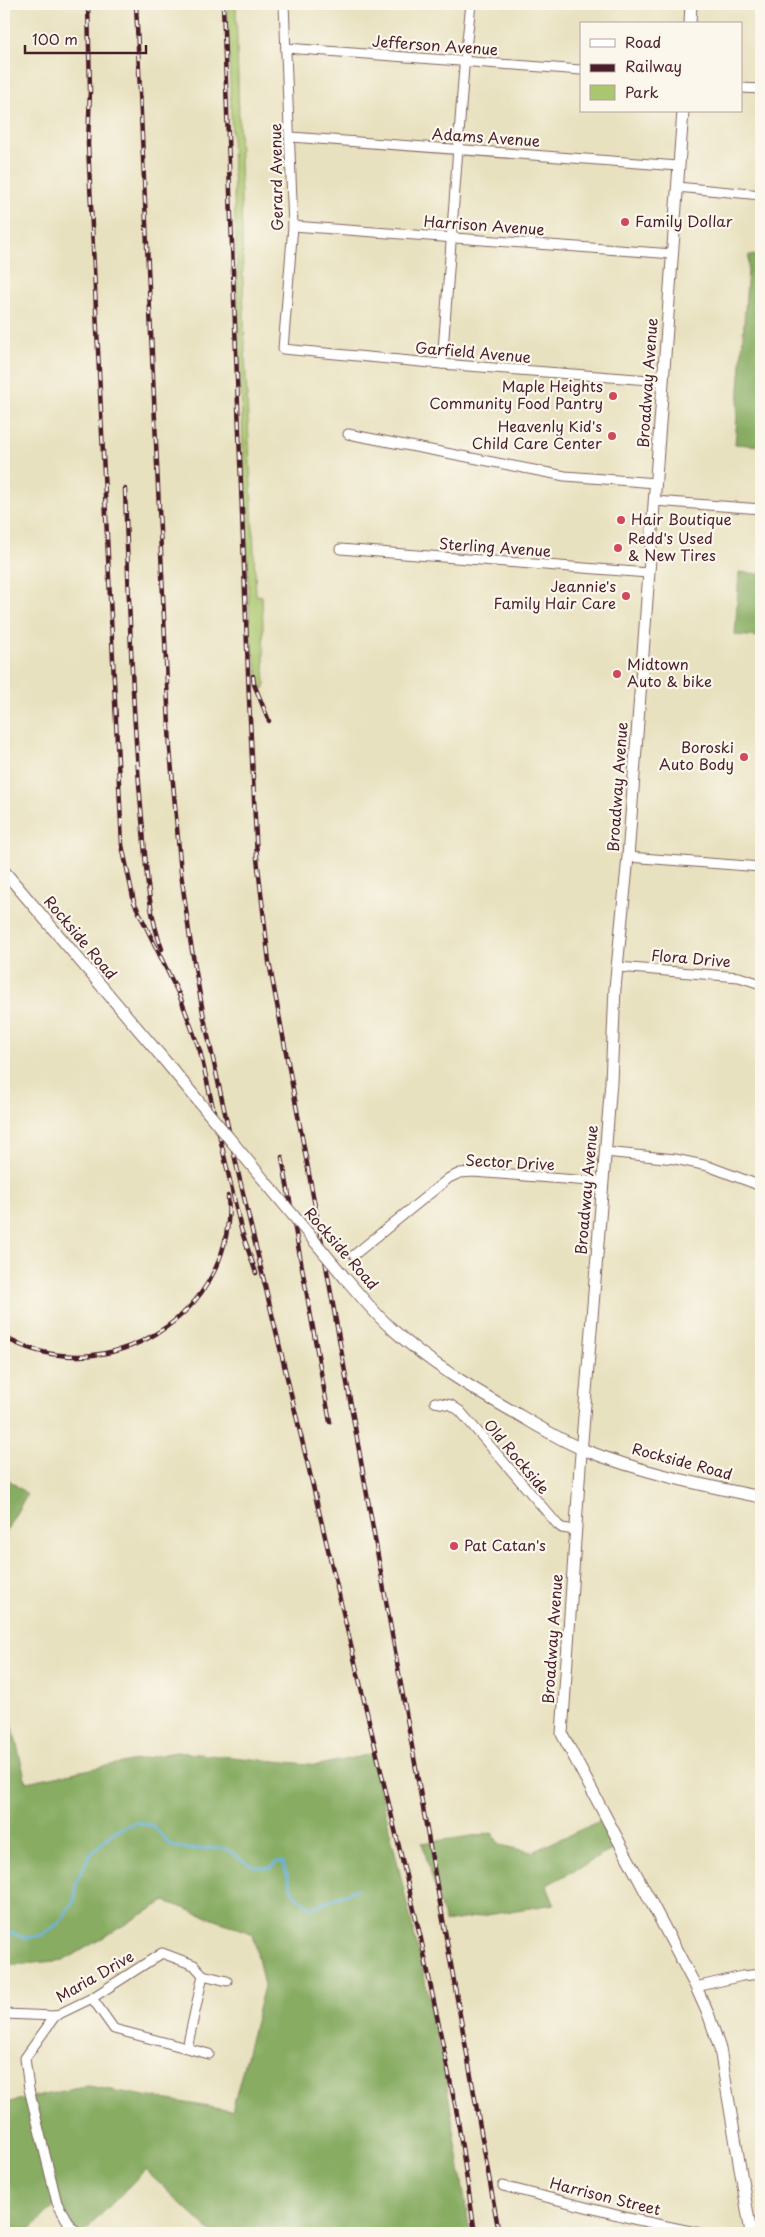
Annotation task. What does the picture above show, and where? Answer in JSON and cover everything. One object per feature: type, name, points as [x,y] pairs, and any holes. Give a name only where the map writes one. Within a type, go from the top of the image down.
[{"type":"main road","points":[[690,22],[691,4]]},
{"type":"main road","name":"Broadway Avenue","points":[[683,112],[628,857],[618,967],[606,1152],[581,1448],[562,1734],[696,1987],[709,2016],[720,2049],[751,2233]]},
{"type":"main road","name":"Rockside Road","points":[[4,871],[171,1068],[344,1278],[391,1328],[425,1355],[479,1393],[581,1448],[683,1480],[761,1497]]},
{"type":"street","name":"Gerard Avenue","points":[[283,349],[293,226],[291,137],[284,4]]},
{"type":"street","points":[[442,364],[464,62],[471,4]]},
{"type":"street","name":"Jefferson Avenue","points":[[286,48],[580,70]]},
{"type":"street","points":[[742,88],[761,89]]},
{"type":"street","name":"Adams Avenue","points":[[291,137],[678,166]]},
{"type":"street","points":[[677,188],[761,195]]},
{"type":"street","name":"Harrison Avenue","points":[[293,226],[673,254]]},
{"type":"street","name":"Garfield Avenue","points":[[283,349],[442,364],[662,381]]},
{"type":"street","points":[[348,434],[565,476],[656,483]]},
{"type":"street","points":[[655,501],[761,509]]},
{"type":"street","name":"Sterling Avenue","points":[[340,549],[648,573]]},
{"type":"street","points":[[628,857],[761,867]]},
{"type":"street","name":"Flora Drive","points":[[618,967],[749,978],[761,984]]},
{"type":"street","points":[[606,1152],[675,1159],[708,1166],[761,1186]]},
{"type":"street","name":"Sector Drive","points":[[354,1255],[449,1178],[460,1173],[473,1172],[602,1182]]},
{"type":"street","name":"Old Rockside","points":[[435,1402],[451,1405],[460,1411],[558,1525],[575,1530]]},
{"type":"street","name":"Maria Drive","points":[[78,2233],[69,2224],[57,2203],[25,2070],[25,2058],[55,2016],[92,1998],[162,1953],[194,1966],[203,1975],[227,1981]]},
{"type":"street","points":[[696,1987],[742,1976],[761,1974]]},
{"type":"street","points":[[187,2048],[203,1975]]},
{"type":"street","points":[[92,1998],[114,2029],[209,2054]]},
{"type":"street","points":[[4,2014],[55,2016]]},
{"type":"street","name":"Harrison Street","points":[[503,2186],[633,2219],[700,2233]]},
{"type":"green space","points":[[227,4],[236,4],[245,354],[256,595],[262,596],[265,688],[261,689],[250,637]]},
{"type":"green space","points":[[749,255],[761,256],[761,446],[735,444]]},
{"type":"green space","points":[[739,572],[761,574],[761,637],[735,635]]},
{"type":"green space","points":[[4,1476],[27,1494],[4,1535]]},
{"type":"green space","points":[[4,1691],[26,1782],[176,1752],[319,1765],[372,1754],[432,2010],[448,2092],[470,2233],[212,2233],[145,2170],[83,2233],[78,2233],[57,2203],[27,2233],[4,2233],[4,2103],[88,2086],[232,2111],[264,1986],[253,1934],[165,1901],[65,1960],[4,1966]]},
{"type":"green space","points":[[606,1818],[621,1845],[547,1885],[554,1904],[445,1922],[422,1843],[492,1833],[500,1845],[532,1852]]},
{"type":"waterway","points":[[4,1931],[26,1938],[43,1935],[60,1922],[75,1899],[76,1882],[89,1856],[113,1832],[136,1822],[153,1826],[171,1846],[190,1849],[216,1848],[229,1850],[240,1859],[255,1867],[270,1868],[277,1862],[283,1862],[294,1893],[312,1908],[357,1889]]},
{"type":"railway","points":[[88,4],[90,90],[88,144],[122,845],[134,902],[181,999]]},
{"type":"railway","points":[[136,4],[170,749],[181,873],[190,939],[204,1018],[238,1172],[421,1939],[457,2114],[475,2233]]},
{"type":"railway","points":[[223,4],[249,699],[257,858],[269,962],[322,1243],[499,2233]]},
{"type":"railway","points":[[125,489],[131,654],[146,868],[153,918],[162,949]]},
{"type":"railway","points":[[253,676],[254,684],[269,721]]},
{"type":"railway","points":[[179,994],[200,1051],[241,1229],[256,1273]]},
{"type":"railway","points":[[282,1157],[330,1422]]},
{"type":"railway","points":[[4,1337],[43,1352],[83,1356],[122,1349],[158,1332],[188,1308],[212,1276],[225,1239],[228,1196]]},
{"type":"place","name":"Family Dollar","points":[[625,222]]},
{"type":"place","name":"Maple Heights Community Food Pantry","points":[[613,396]]},
{"type":"place","name":"Heavenly Kid's Child Care Center","points":[[612,436]]},
{"type":"place","name":"Hair Boutique","points":[[621,520]]},
{"type":"place","name":"Redd's Used & New Tires","points":[[618,548]]},
{"type":"place","name":"Jeannie's Family Hair Care","points":[[626,596]]},
{"type":"place","name":"Midtown Auto & bike","points":[[617,674]]},
{"type":"place","name":"Boroski Auto Body","points":[[744,757]]},
{"type":"place","name":"Pat Catan's","points":[[454,1546]]}]
